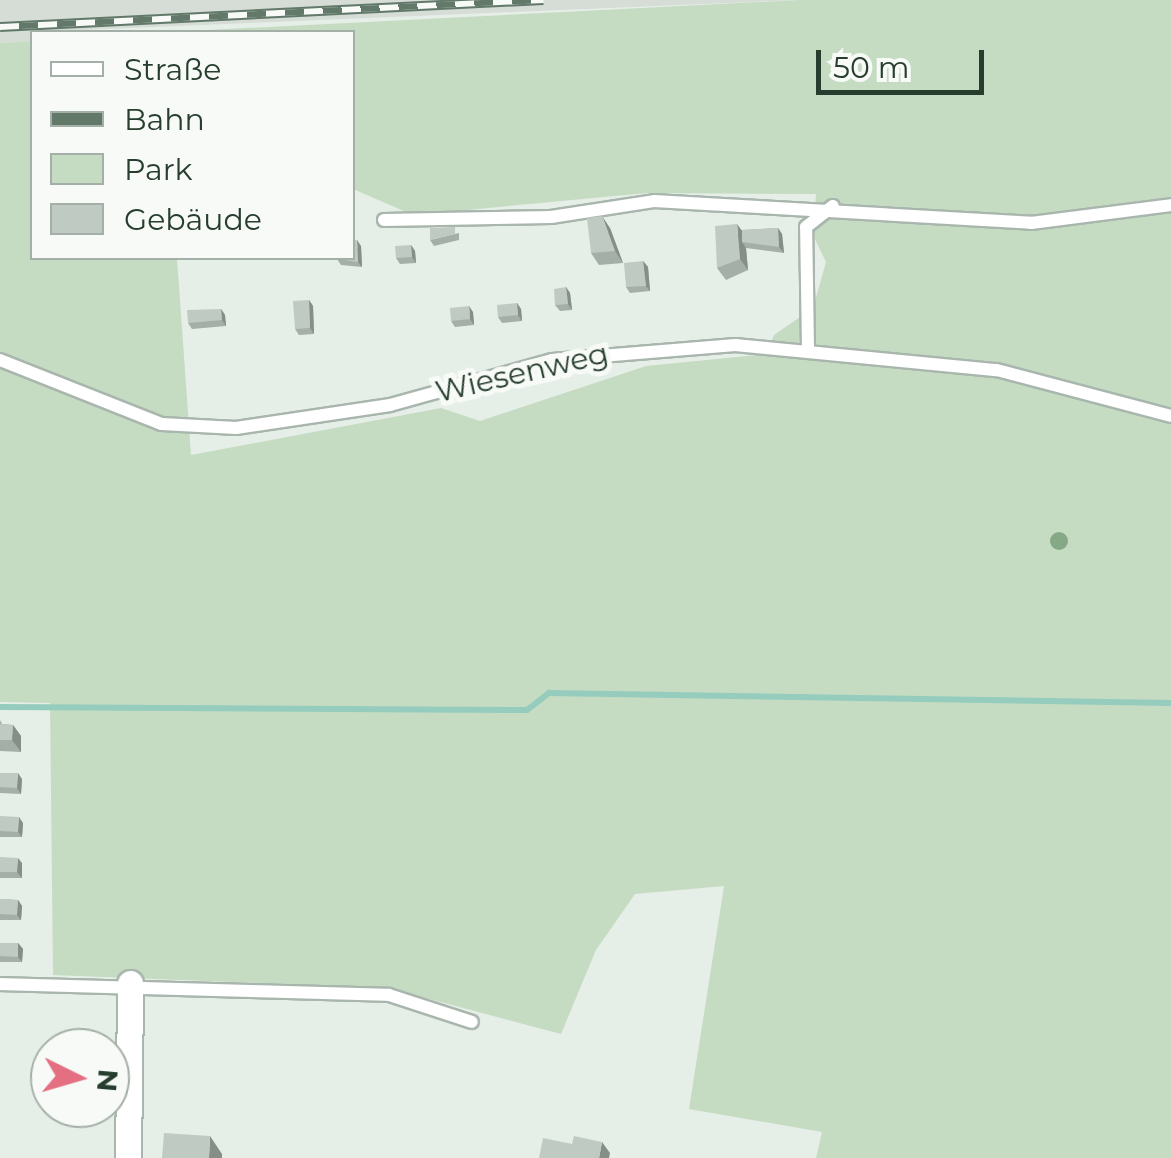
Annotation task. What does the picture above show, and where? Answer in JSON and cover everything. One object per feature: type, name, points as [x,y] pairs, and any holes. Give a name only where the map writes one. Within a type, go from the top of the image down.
[{"type":"street","points":[[128,1158],[130,983]]},
{"type":"lane","points":[[384,220],[550,217],[654,201],[836,205],[1030,223],[1171,204]]},
{"type":"lane","points":[[808,348],[806,227],[836,205]]},
{"type":"lane","name":"Wiesenweg","points":[[0,360],[162,424],[236,428],[390,404],[606,352],[808,348],[996,370],[1171,416]]},
{"type":"lane","points":[[0,984],[130,983],[389,995],[472,1022]]},
{"type":"shaded area","points":[[0,0],[800,0],[30,30],[30,41],[0,43]]},
{"type":"green space","points":[[800,0],[1171,0],[1171,1158],[816,1158],[822,1132],[689,1109],[724,886],[635,894],[596,950],[561,1034],[388,988],[53,975],[50,703],[0,702],[0,43],[30,41],[30,260],[177,260],[191,455],[441,408],[480,421],[646,366],[767,354],[774,335],[813,308],[826,262],[813,235],[816,194],[647,193],[413,215],[355,190],[355,30],[208,30]]},
{"type":"building","points":[[602,216],[615,251],[591,253],[587,218]]},
{"type":"building","points":[[737,224],[740,259],[717,268],[715,226]]},
{"type":"building","points":[[455,227],[455,234],[430,240],[430,228]]},
{"type":"building","points":[[778,228],[779,247],[742,242],[742,230]]},
{"type":"building","points":[[355,240],[357,240],[358,262],[344,260],[355,260]]},
{"type":"building","points":[[411,245],[412,257],[396,258],[395,246]]},
{"type":"building","points":[[643,261],[646,286],[626,287],[624,263]]},
{"type":"building","points":[[566,287],[568,304],[555,305],[554,289]]},
{"type":"building","points":[[309,300],[310,328],[295,329],[293,301]]},
{"type":"building","points":[[517,303],[518,315],[498,317],[497,305]]},
{"type":"building","points":[[469,306],[470,319],[451,321],[450,308]]},
{"type":"building","points":[[221,309],[222,320],[188,323],[187,310]]},
{"type":"building","points":[[0,724],[13,725],[12,740],[0,740]]},
{"type":"building","points":[[0,773],[18,773],[17,788],[0,787]]},
{"type":"building","points":[[0,816],[19,817],[18,832],[0,831]]},
{"type":"building","points":[[0,857],[18,858],[17,872],[0,872]]},
{"type":"building","points":[[0,899],[18,900],[17,915],[0,914]]},
{"type":"building","points":[[0,943],[18,943],[18,957],[0,956]]},
{"type":"building","points":[[164,1133],[210,1136],[209,1158],[162,1158]]},
{"type":"building","points":[[574,1136],[602,1142],[599,1158],[539,1158],[543,1138],[572,1144]]},
{"type":"waterway","points":[[0,707],[527,710],[549,693],[1171,703]]},
{"type":"railway","points":[[0,27],[543,0]]}]
